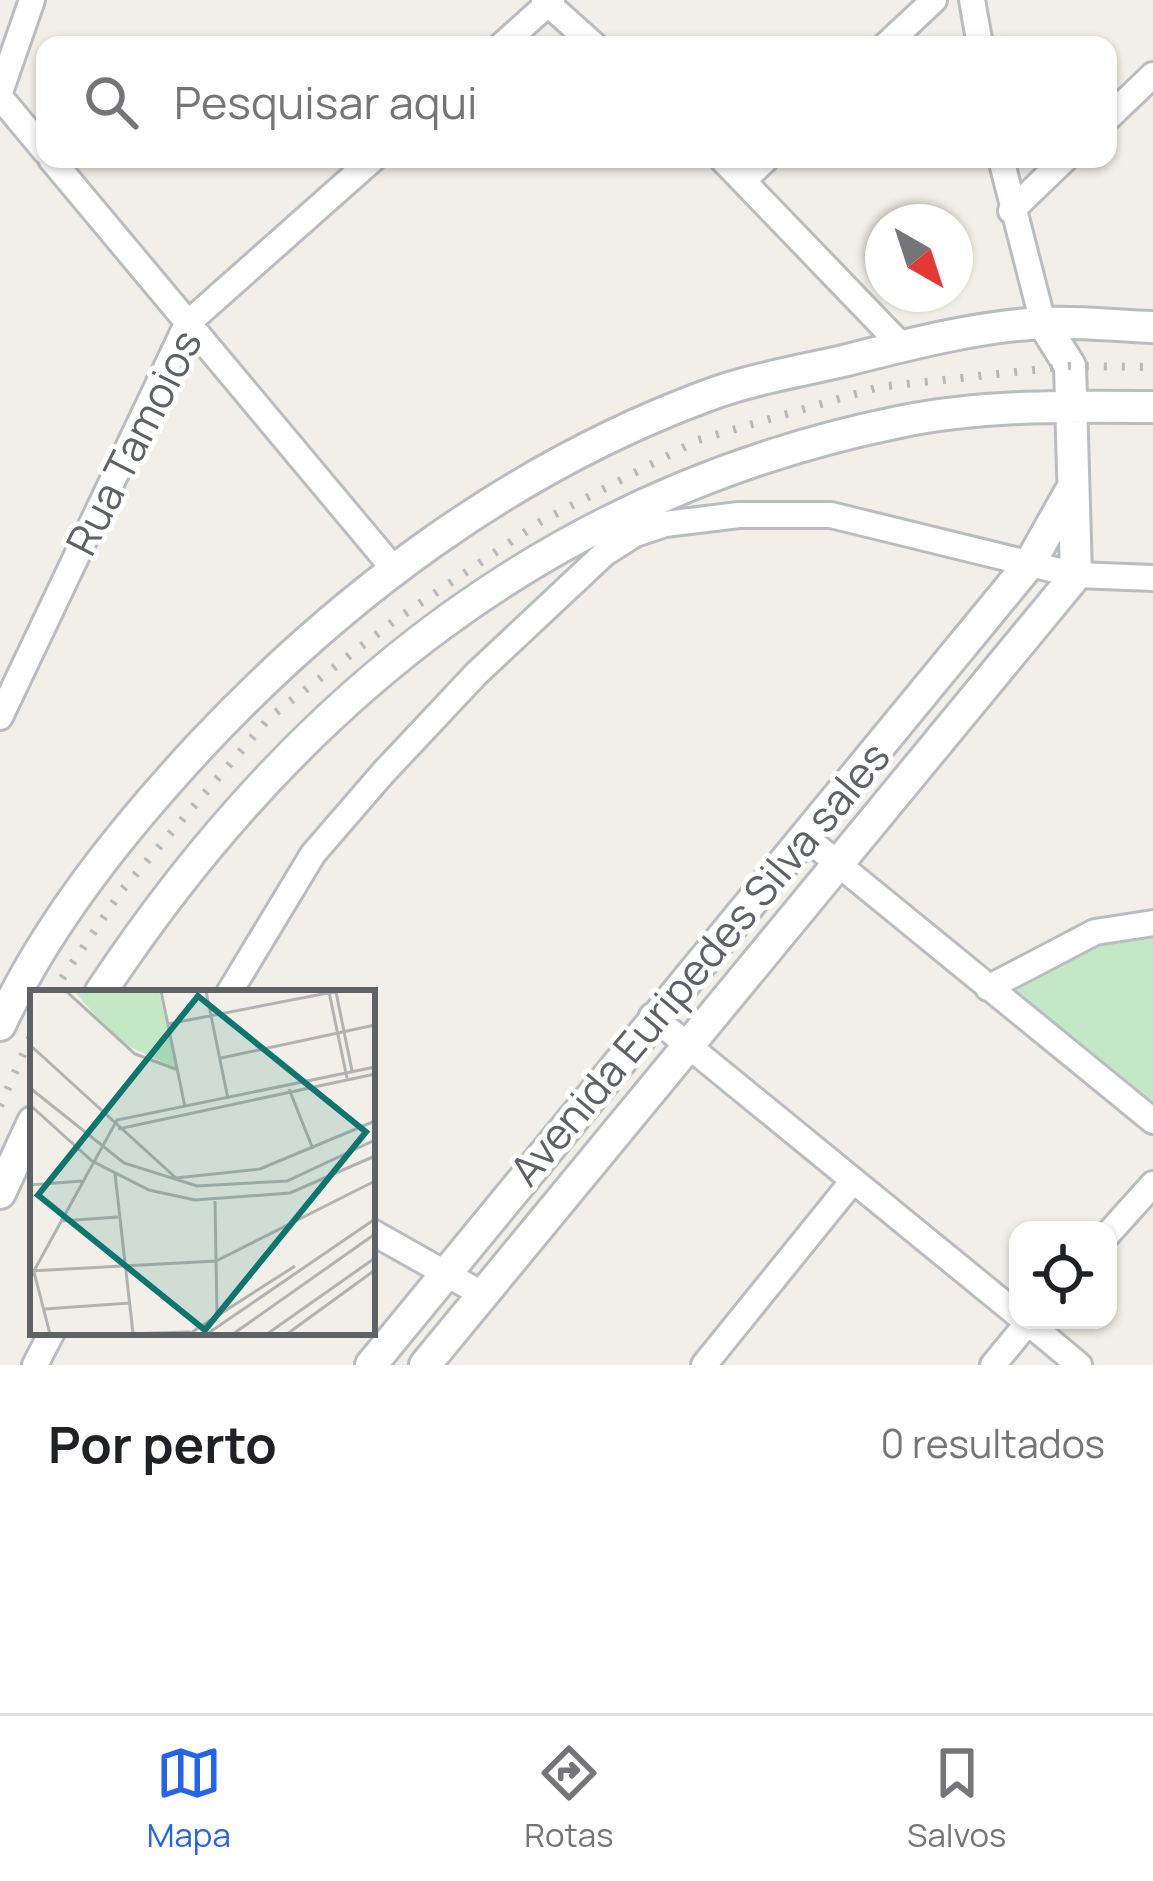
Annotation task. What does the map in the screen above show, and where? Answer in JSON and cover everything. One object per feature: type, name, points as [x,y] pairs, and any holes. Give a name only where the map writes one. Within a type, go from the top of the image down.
[{"type":"street","points":[[32,0],[0,94],[36,140]]},
{"type":"street","points":[[896,36],[934,0]]},
{"type":"street","points":[[972,0],[978,36]]},
{"type":"street","points":[[511,36],[548,1],[585,36]]},
{"type":"street","points":[[1117,109],[1153,75]]},
{"type":"street","points":[[58,168],[393,568]]},
{"type":"street","name":"Rua Tamoios","points":[[0,717],[187,324],[363,168]]},
{"type":"street","points":[[732,168],[902,346]]},
{"type":"street","points":[[745,179],[757,168]]},
{"type":"street","points":[[425,1365],[1076,575],[1070,492],[1070,366],[1042,323],[1003,168]]},
{"type":"street","points":[[1011,211],[1056,168]]},
{"type":"street","points":[[0,1025],[106,856],[163,786],[245,699],[393,568],[583,451],[708,395],[902,346],[1042,323],[1153,327]]},
{"type":"street","points":[[102,990],[163,898],[294,750],[437,624],[518,570],[639,519],[715,475],[900,422],[1070,406],[1153,407]]},
{"type":"street","name":"Avenida Euripedes Silva sales","points":[[371,1365],[652,1016],[1030,563],[1070,492]]},
{"type":"street","points":[[231,990],[313,854],[382,773],[476,674],[639,519],[831,514],[1076,575],[1153,578]]},
{"type":"street","points":[[804,836],[1153,1121]]},
{"type":"street","points":[[988,988],[1095,932],[1153,923]]},
{"type":"street","points":[[652,1016],[1009,1306]]},
{"type":"street","points":[[0,1193],[30,1128]]},
{"type":"street","points":[[704,1365],[852,1182]]},
{"type":"street","points":[[1117,1224],[1153,1184]]},
{"type":"street","points":[[375,1234],[482,1294]]},
{"type":"street","points":[[993,1365],[1018,1329]]},
{"type":"street","points":[[1037,1329],[1079,1365]]},
{"type":"street","points":[[35,1365],[50,1335]]},
{"type":"green space","points":[[1153,927],[1153,1115],[997,989],[1097,937]]},
{"type":"railway","points":[[54,990],[123,889],[270,717],[394,621],[540,522],[698,440],[879,387],[1070,366],[1153,367]]},
{"type":"railway","points":[[0,1106],[30,1039]]}]
